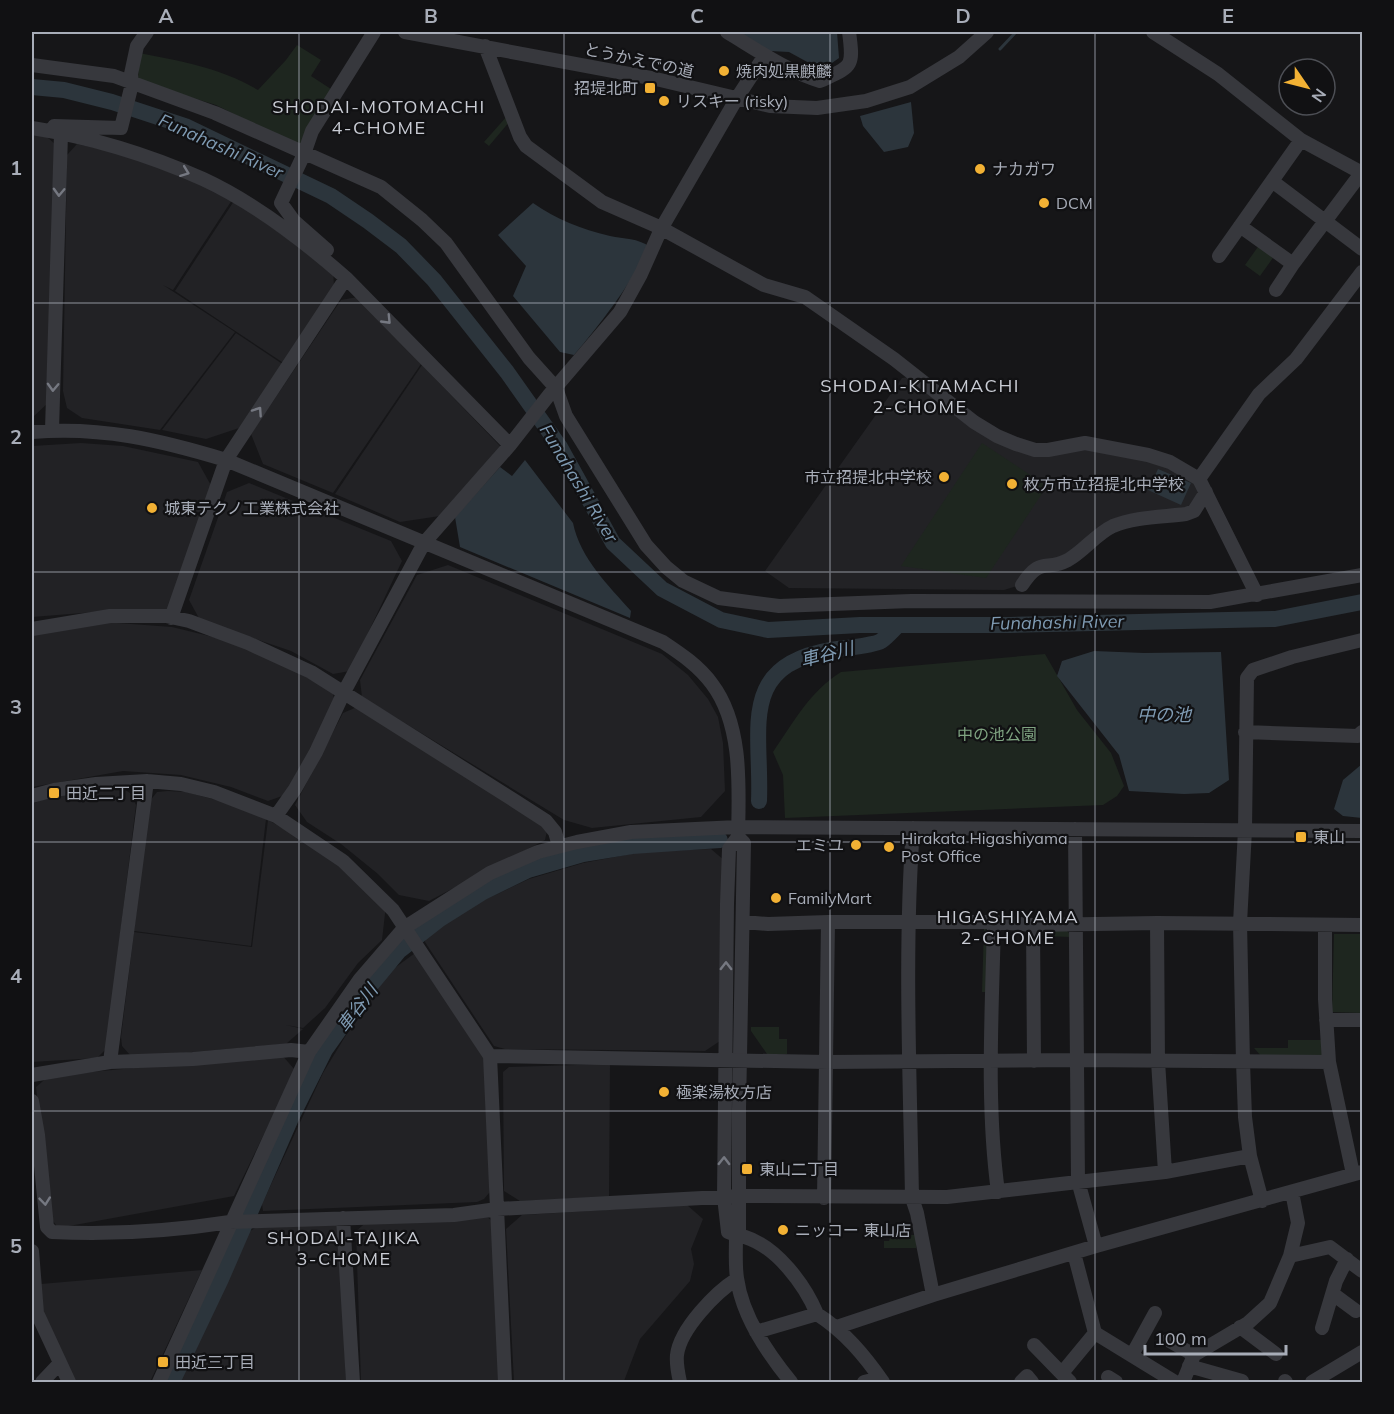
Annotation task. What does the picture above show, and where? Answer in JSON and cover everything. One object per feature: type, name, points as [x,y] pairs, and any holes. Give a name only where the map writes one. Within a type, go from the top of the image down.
[{"type":"street","points":[[39,129],[61,126],[120,128],[131,86],[136,46],[147,32]]},
{"type":"street","points":[[323,258],[328,252],[294,221],[281,203],[312,131],[374,32]]},
{"type":"street","name":"とうかえでの道","points":[[405,32],[475,40],[770,106],[818,108],[866,101],[910,87],[959,57],[987,32]]},
{"type":"street","points":[[727,32],[765,55],[820,81],[845,69],[853,56],[849,32]]},
{"type":"street","points":[[1153,32],[1218,74],[1301,140],[1362,173],[1276,290]]},
{"type":"street","points":[[475,40],[526,146],[602,202],[659,227],[764,285],[805,297],[894,359],[974,422],[1007,440],[1035,450],[1048,450],[1085,443],[1148,455],[1170,462],[1202,486],[1257,595]]},
{"type":"street","points":[[276,816],[295,789],[316,752],[344,692],[424,543],[510,445],[620,312],[641,274],[661,229],[737,98],[765,55]]},
{"type":"street","points":[[32,65],[114,76],[131,86],[215,113],[303,155],[345,169],[381,187],[446,243],[553,391],[646,545],[666,567],[683,581],[718,598],[779,606],[911,601],[1210,602],[1362,575]]},
{"type":"street","points":[[39,129],[96,141],[204,180],[285,229],[346,278],[510,445]]},
{"type":"street","points":[[52,430],[61,134]]},
{"type":"street","points":[[1219,256],[1301,140]]},
{"type":"street","points":[[1272,181],[1362,249]]},
{"type":"street","points":[[1240,226],[1293,264]]},
{"type":"street","points":[[1022,585],[1031,572],[1043,565],[1069,560],[1112,527],[1127,522],[1194,511],[1202,486],[1259,394],[1296,359],[1362,272]]},
{"type":"street","points":[[171,618],[226,460],[346,278]]},
{"type":"street","points":[[32,432],[95,430],[123,434],[179,445],[226,460],[663,642],[691,662],[713,684],[732,724],[736,742],[738,832],[744,843],[737,1279],[756,1332],[771,1359],[791,1383]]},
{"type":"street","points":[[32,629],[110,616],[166,616],[189,621],[248,643],[311,672],[546,821],[555,832],[559,846]]},
{"type":"street","points":[[1263,1201],[1250,1156],[1245,1117],[1243,1062],[1240,923],[1245,830],[1247,678],[1253,670],[1292,657],[1362,640]]},
{"type":"street","points":[[1245,732],[1358,736],[1362,732]]},
{"type":"street","points":[[110,1062],[147,781]]},
{"type":"street","points":[[32,796],[54,790],[96,784],[147,781],[181,784],[214,792],[276,816],[343,861],[393,910],[490,1056],[505,1383]]},
{"type":"street","points":[[913,828],[909,880],[912,1198],[933,1295]]},
{"type":"street","points":[[159,1383],[242,1221],[309,1052],[360,979],[490,873],[513,861],[559,846],[631,832],[913,828],[1362,831]]},
{"type":"street","points":[[1075,829],[1078,1181],[1096,1246]]},
{"type":"street","points":[[738,832],[729,849],[727,904],[724,1197],[728,1232],[746,1237],[774,1254],[789,1267],[812,1302],[817,1314],[837,1327],[853,1343],[881,1380],[864,1383]]},
{"type":"street","points":[[743,922],[768,924],[994,922],[1033,925],[1157,923],[1362,925]]},
{"type":"street","points":[[824,1198],[828,922]]},
{"type":"street","points":[[994,922],[990,1061],[998,1192]]},
{"type":"street","points":[[1157,923],[1158,1061],[1165,1172]]},
{"type":"street","points":[[1033,925],[1034,1060]]},
{"type":"street","points":[[837,1327],[933,1295],[1096,1246],[1358,1173],[1329,1062],[1324,925]]},
{"type":"street","points":[[1326,1020],[1362,1020]]},
{"type":"street","points":[[32,1075],[110,1062],[193,1059],[291,1050],[309,1052]]},
{"type":"street","points":[[490,1056],[826,1062],[1034,1060],[1329,1062]]},
{"type":"street","points":[[32,1101],[38,1135],[47,1227],[52,1232],[85,1234],[198,1227],[242,1221],[454,1215],[496,1209],[739,1196],[912,1198],[998,1192],[1165,1172],[1250,1156]]},
{"type":"street","points":[[1183,1383],[1192,1361],[1248,1323],[1270,1303],[1290,1256],[1298,1223],[1292,1192]]},
{"type":"street","points":[[343,1218],[353,1383]]},
{"type":"street","points":[[1290,1256],[1330,1247],[1362,1271]]},
{"type":"street","points":[[32,1251],[34,1318],[69,1383]]},
{"type":"street","points":[[1074,1253],[1095,1333],[1175,1383]]},
{"type":"street","points":[[1322,1328],[1336,1281],[1347,1259]]},
{"type":"street","points":[[680,1383],[677,1354],[682,1339],[696,1318],[723,1288],[737,1279]]},
{"type":"street","points":[[1333,1294],[1356,1311]]},
{"type":"street","points":[[1132,1355],[1155,1313]]},
{"type":"street","points":[[756,1332],[817,1314]]},
{"type":"street","points":[[1240,1327],[1276,1353]]},
{"type":"street","points":[[1034,1345],[1066,1378],[1095,1333]]},
{"type":"street","points":[[1168,1340],[1192,1361],[1242,1381]]},
{"type":"street","points":[[1312,1383],[1362,1352]]},
{"type":"street","points":[[42,1383],[60,1363]]},
{"type":"street","points":[[1021,1383],[1027,1377],[1032,1383]]},
{"type":"shaded area","points":[[32,134],[47,137],[55,144],[50,401],[32,418]]},
{"type":"shaded area","points":[[77,144],[131,156],[232,200],[173,290],[163,285],[235,332],[160,430],[82,418],[67,408],[63,391],[67,155]]},
{"type":"shaded area","points":[[234,201],[333,270],[334,287],[285,364],[175,291]]},
{"type":"shaded area","points":[[358,297],[421,364],[333,493],[263,464],[251,434],[341,300]]},
{"type":"shaded area","points":[[236,333],[284,365],[242,427],[206,439],[162,430]]},
{"type":"shaded area","points":[[422,365],[500,446],[440,516],[400,522],[335,494]]},
{"type":"shaded area","name":"枚方市立招提北中学校","points":[[909,377],[1011,448],[1039,457],[1086,446],[1162,464],[1195,479],[1199,489],[1196,502],[1192,509],[1136,516],[1017,586],[1004,590],[789,588],[765,571],[902,378]]},
{"type":"shaded area","points":[[81,443],[123,446],[198,462],[213,489],[174,602],[163,613],[108,611],[32,617],[32,446]]},
{"type":"shaded area","points":[[249,483],[391,541],[402,561],[350,671],[333,674],[291,651],[200,620],[189,600],[227,492]]},
{"type":"shaded area","points":[[448,565],[662,654],[688,675],[708,699],[718,717],[723,743],[725,791],[701,817],[592,828],[564,820],[362,697],[360,680],[417,575]]},
{"type":"shaded area","points":[[104,622],[172,627],[242,644],[332,690],[335,702],[285,795],[268,801],[231,787],[181,775],[123,771],[32,787],[32,633]]},
{"type":"shaded area","points":[[357,707],[542,825],[547,831],[545,840],[429,901],[399,895],[378,874],[341,844],[307,822],[295,805],[343,713]]},
{"type":"shaded area","points":[[122,788],[130,793],[136,805],[106,1049],[97,1058],[32,1062],[32,804],[59,793]]},
{"type":"shaded area","points":[[157,792],[186,792],[235,805],[266,819],[251,946],[134,931],[149,802]]},
{"type":"shaded area","points":[[268,820],[322,850],[386,905],[382,940],[358,963],[325,1008],[303,1028],[286,1025],[303,1029],[286,1044],[135,1057],[130,1055],[122,1046],[121,1037],[134,932],[252,947]]},
{"type":"shaded area","points":[[711,849],[725,861],[720,1041],[705,1051],[505,1049],[494,1046],[425,942],[426,934],[480,902],[529,879],[583,863],[641,852]]},
{"type":"shaded area","points":[[415,953],[487,1059],[492,1185],[489,1193],[477,1202],[263,1211],[262,1204],[323,1073],[357,1017],[392,970]]},
{"type":"shaded area","points":[[281,1054],[295,1070],[234,1196],[58,1228],[51,1218],[36,1087],[49,1076]]},
{"type":"shaded area","points":[[610,1064],[609,1197],[520,1201],[504,1191],[503,1072],[509,1067]]},
{"type":"shaded area","points":[[687,1205],[703,1219],[691,1249],[694,1264],[690,1281],[640,1339],[624,1381],[514,1382],[506,1229],[522,1215]]},
{"type":"shaded area","points":[[484,1214],[493,1222],[501,1382],[361,1382],[356,1231],[368,1221]]},
{"type":"shaded area","points":[[331,1222],[340,1227],[346,1382],[180,1382],[247,1233],[257,1227]]},
{"type":"shaded area","points":[[202,1270],[150,1382],[74,1382],[44,1320],[41,1284]]},
{"type":"green space","points":[[297,45],[321,60],[311,76],[334,91],[302,148],[216,105],[138,81],[139,53],[185,62],[215,71],[258,90]]},
{"type":"green space","points":[[508,115],[510,121],[489,146],[484,142]]},
{"type":"green space","points":[[1260,244],[1275,255],[1260,276],[1245,265]]},
{"type":"green space","points":[[982,443],[1047,486],[986,578],[901,566]]},
{"type":"green space","name":"中の池公園","points":[[1045,654],[1077,710],[1111,753],[1124,786],[1117,796],[1103,805],[785,818],[783,775],[773,752],[811,698],[841,672]]},
{"type":"green space","points":[[1041,926],[1064,927],[1072,937],[1040,936]]},
{"type":"green space","points":[[984,928],[989,932],[990,992],[982,992]]},
{"type":"green space","points":[[1334,934],[1362,934],[1362,1013],[1332,1012]]},
{"type":"green space","points":[[751,1027],[779,1027],[779,1039],[787,1039],[787,1054],[767,1054],[751,1031]]},
{"type":"green space","points":[[1288,1040],[1325,1040],[1325,1056],[1261,1056],[1254,1048],[1288,1048]]},
{"type":"green space","points":[[903,1235],[916,1235],[916,1248],[884,1248],[884,1241],[889,1241],[890,1238],[902,1238]]},
{"type":"water","points":[[731,32],[837,32],[839,58],[822,70],[789,52],[770,51]]},
{"type":"water","points":[[911,102],[914,133],[908,147],[884,152],[863,126],[860,116]]},
{"type":"water","points":[[533,203],[579,227],[610,236],[636,240],[650,247],[615,303],[574,355],[560,352],[513,296],[526,266],[498,235]]},
{"type":"water","points":[[525,460],[573,523],[589,560],[631,611],[630,618],[460,547],[455,517],[500,467],[512,476]]},
{"type":"water","points":[[1158,469],[1191,483],[1181,505],[1148,490]]},
{"type":"water","name":"中の池","points":[[1094,651],[1221,652],[1229,780],[1209,793],[1129,791],[1119,755],[1057,676],[1062,661]]},
{"type":"water","points":[[1362,764],[1362,818],[1343,816],[1334,809],[1343,780]]},
{"type":"waterway","points":[[1000,49],[1016,32]]},
{"type":"waterway","name":"Funahashi River","points":[[32,87],[64,90],[112,102],[185,126],[331,196],[401,246],[434,280],[507,372],[560,447],[613,543],[662,589],[721,620],[768,630],[860,625],[1010,625],[1275,619],[1362,602]]},
{"type":"waterway","name":"車谷川","points":[[759,801],[758,726],[761,704],[768,686],[781,670],[801,658],[831,650],[877,643],[898,625]]},
{"type":"waterway","name":"車谷川","points":[[172,1382],[221,1279],[291,1118],[325,1050],[371,985],[399,951],[440,919],[483,892],[528,870],[583,854],[632,846],[720,840]]},
{"type":"place","name":"焼肉処黒麒麟","points":[[724,71]]},
{"type":"place","name":"招堤北町","points":[[650,88]]},
{"type":"place","name":"リスキー (risky)","points":[[664,101]]},
{"type":"place","name":"ナカガワ","points":[[980,169]]},
{"type":"place","name":"DCM","points":[[1044,203]]},
{"type":"place","name":"市立招提北中学校","points":[[944,477]]},
{"type":"place","name":"枚方市立招提北中学校","points":[[1012,484]]},
{"type":"place","name":"城東テクノ工業株式会社","points":[[152,508]]},
{"type":"place","name":"田近二丁目","points":[[54,793]]},
{"type":"place","name":"東山","points":[[1301,837]]},
{"type":"place","name":"エミユ","points":[[856,845]]},
{"type":"place","name":"Hirakata Higashiyama Post Office","points":[[889,847]]},
{"type":"place","name":"FamilyMart","points":[[776,898]]},
{"type":"place","name":"極楽湯枚方店","points":[[664,1092]]},
{"type":"place","name":"東山二丁目","points":[[747,1169]]},
{"type":"place","name":"ニッコー 東山店","points":[[783,1230]]},
{"type":"place","name":"田近三丁目","points":[[163,1362]]},
{"type":"district","name":"SHODAI-MOTOMACHI 4-CHOME","points":[[379,116]]},
{"type":"district","name":"SHODAI-KITAMACHI 2-CHOME","points":[[920,395]]},
{"type":"district","name":"HIGASHIYAMA 2-CHOME","points":[[1008,926]]},
{"type":"district","name":"SHODAI-TAJIKA 3-CHOME","points":[[344,1247]]}]
